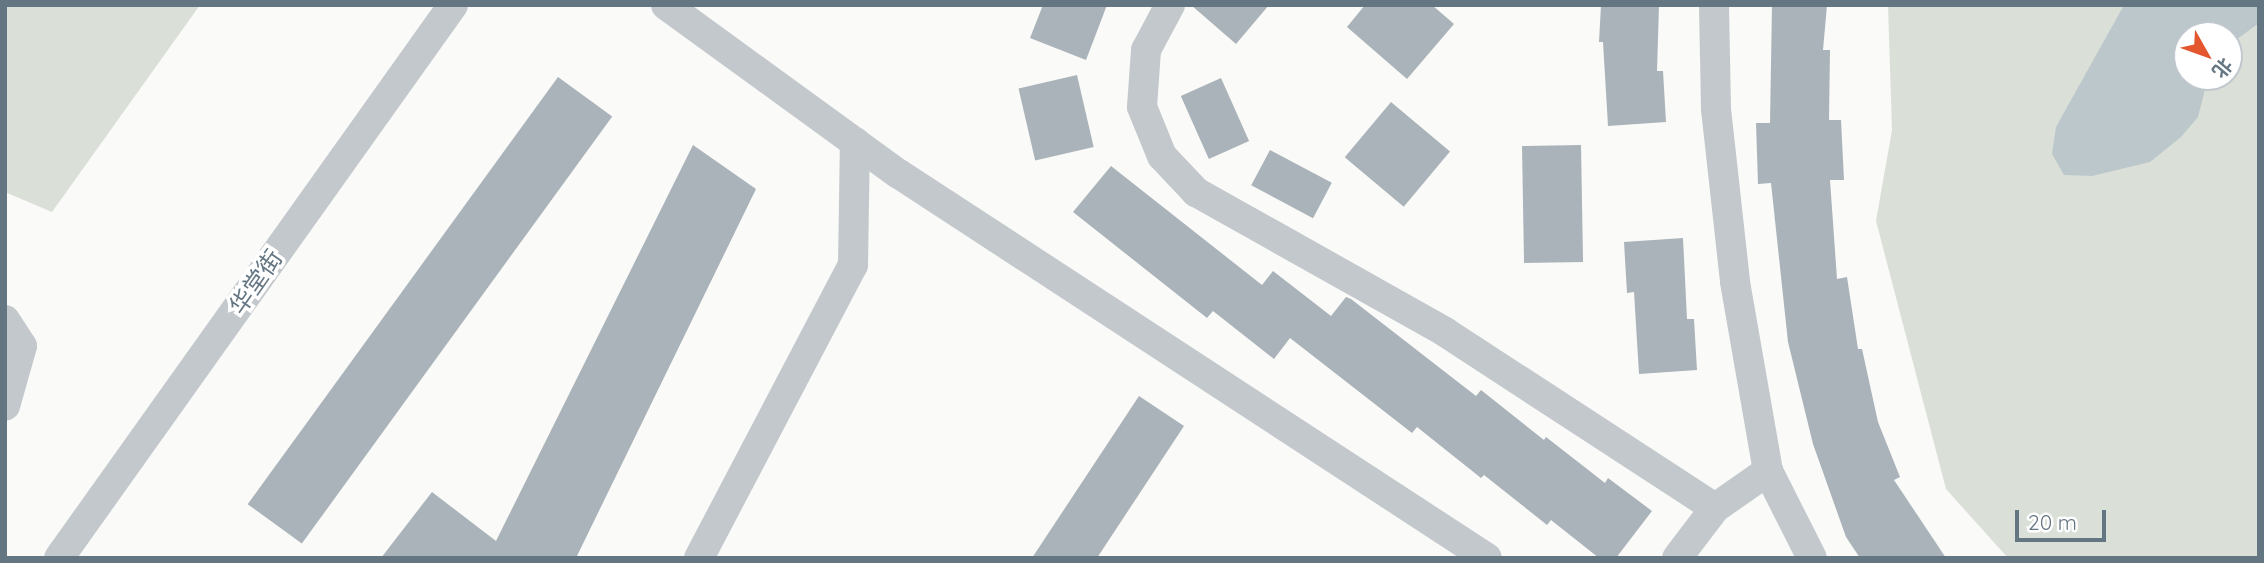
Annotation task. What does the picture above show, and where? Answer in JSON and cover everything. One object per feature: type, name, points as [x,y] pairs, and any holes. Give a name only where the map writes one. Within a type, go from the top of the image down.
[{"type":"street","name":"华堂街","points":[[59,558],[453,5]]},
{"type":"street","points":[[666,5],[899,174],[1487,558]]},
{"type":"street","points":[[1170,5],[1146,50],[1142,107],[1162,156],[1196,192],[1445,332],[1715,508]]},
{"type":"street","points":[[1714,5],[1716,109],[1734,268],[1768,471],[1812,558]]},
{"type":"street","points":[[699,558],[853,264],[855,142]]},
{"type":"street","points":[[5,320],[22,346],[5,406]]},
{"type":"street","points":[[1677,558],[1715,508],[1768,471]]},
{"type":"shaded area","points":[[5,5],[200,5],[52,212],[5,192]]},
{"type":"shaded area","points":[[1888,5],[2259,5],[2259,558],[2008,558],[1946,489],[1876,221],[1892,130]]},
{"type":"shaded area","points":[[2124,5],[2259,5],[2259,23],[2243,35],[2243,21],[2173,21],[2173,91],[2204,91],[2198,117],[2181,137],[2150,162],[2092,176],[2064,175],[2052,154],[2056,127]]},
{"type":"building","points":[[1043,5],[1107,5],[1086,60],[1030,38]]},
{"type":"building","points":[[1191,5],[1269,5],[1236,44]]},
{"type":"building","points":[[1365,5],[1432,5],[1454,24],[1407,79],[1347,27]]},
{"type":"building","points":[[1601,5],[1659,5],[1657,71],[1663,71],[1666,122],[1608,126],[1603,42],[1599,42]]},
{"type":"building","points":[[1772,5],[1827,5],[1823,50],[1830,50],[1829,120],[1841,120],[1844,180],[1830,180],[1837,279],[1847,277],[1858,349],[1862,349],[1878,422],[1900,477],[1894,480],[1946,558],[1860,558],[1846,537],[1813,444],[1788,342],[1771,183],[1758,184],[1756,123],[1770,123]]},
{"type":"building","points":[[1077,75],[1094,147],[1035,161],[1019,88]]},
{"type":"building","points":[[558,77],[612,116],[302,544],[248,504]]},
{"type":"building","points":[[1221,78],[1249,141],[1209,159],[1181,96]]},
{"type":"building","points":[[1391,102],[1450,151],[1404,207],[1345,157]]},
{"type":"building","points":[[693,145],[756,189],[576,558],[381,558],[432,492],[496,541]]},
{"type":"building","points":[[1581,145],[1583,262],[1524,263],[1522,146]]},
{"type":"building","points":[[1270,150],[1332,183],[1313,218],[1251,185]]},
{"type":"building","points":[[1111,166],[1262,285],[1273,271],[1331,316],[1346,297],[1351,299],[1476,396],[1481,390],[1544,440],[1546,437],[1605,483],[1608,478],[1652,511],[1616,558],[1599,558],[1551,520],[1547,525],[1484,475],[1481,478],[1417,427],[1412,433],[1290,338],[1274,359],[1213,311],[1207,318],[1073,212]]},
{"type":"building","points":[[1683,238],[1687,319],[1694,319],[1697,370],[1639,374],[1634,292],[1627,293],[1624,242]]},
{"type":"building","points":[[1139,396],[1184,426],[1097,558],[1032,558]]}]
